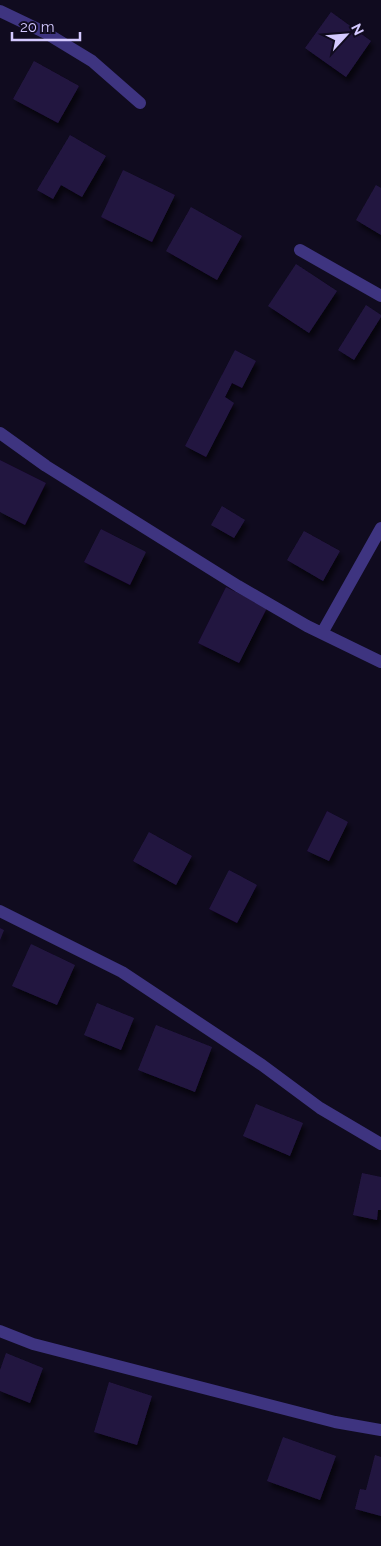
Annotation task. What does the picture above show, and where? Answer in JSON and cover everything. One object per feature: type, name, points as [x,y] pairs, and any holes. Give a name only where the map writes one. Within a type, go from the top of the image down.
[{"type":"street","points":[[0,11],[46,33],[92,61],[140,103]]},
{"type":"street","points":[[300,250],[381,296]]},
{"type":"street","points":[[0,433],[46,466],[213,570],[322,633],[381,662]]},
{"type":"street","points":[[322,633],[381,528]]},
{"type":"street","points":[[0,911],[122,972],[262,1065],[320,1108],[381,1144]]},
{"type":"street","points":[[0,1331],[33,1344],[316,1417],[381,1430]]},
{"type":"building","points":[[331,12],[371,41],[346,77],[305,48]]},
{"type":"building","points":[[34,61],[79,86],[58,123],[13,99]]},
{"type":"building","points":[[70,135],[106,156],[82,197],[61,185],[53,199],[37,190]]},
{"type":"building","points":[[123,170],[175,195],[152,242],[101,217]]},
{"type":"building","points":[[376,185],[381,188],[381,235],[356,220]]},
{"type":"building","points":[[191,207],[242,236],[217,280],[166,251]]},
{"type":"building","points":[[296,264],[337,291],[309,333],[268,306]]},
{"type":"building","points":[[366,305],[381,315],[381,317],[354,360],[338,350]]},
{"type":"building","points":[[235,350],[256,361],[242,388],[232,383],[225,397],[234,403],[206,457],[185,446]]},
{"type":"building","points":[[0,460],[46,483],[25,525],[0,512]]},
{"type":"building","points":[[222,506],[245,520],[234,538],[211,525]]},
{"type":"building","points":[[101,529],[146,552],[130,585],[84,562]]},
{"type":"building","points":[[304,531],[340,551],[323,581],[287,560]]},
{"type":"building","points":[[226,587],[267,608],[239,663],[198,643]]},
{"type":"building","points":[[327,811],[348,822],[329,861],[307,851]]},
{"type":"building","points":[[149,832],[192,856],[176,885],[133,861]]},
{"type":"building","points":[[229,870],[257,885],[237,923],[209,909]]},
{"type":"building","points":[[0,928],[4,930],[0,940]]},
{"type":"building","points":[[31,944],[75,965],[57,1005],[12,986]]},
{"type":"building","points":[[97,1003],[134,1018],[121,1050],[84,1035]]},
{"type":"building","points":[[156,1025],[212,1047],[195,1092],[138,1070]]},
{"type":"building","points":[[256,1104],[303,1123],[290,1156],[243,1136]]},
{"type":"building","points":[[362,1173],[381,1177],[381,1210],[378,1210],[377,1220],[353,1215]]},
{"type":"building","points":[[6,1353],[43,1368],[30,1403],[0,1391],[0,1370]]},
{"type":"building","points":[[109,1382],[152,1396],[137,1445],[94,1432]]},
{"type":"building","points":[[283,1437],[336,1456],[320,1500],[267,1481]]},
{"type":"building","points":[[375,1455],[381,1457],[381,1516],[355,1509],[360,1489],[366,1490]]}]
